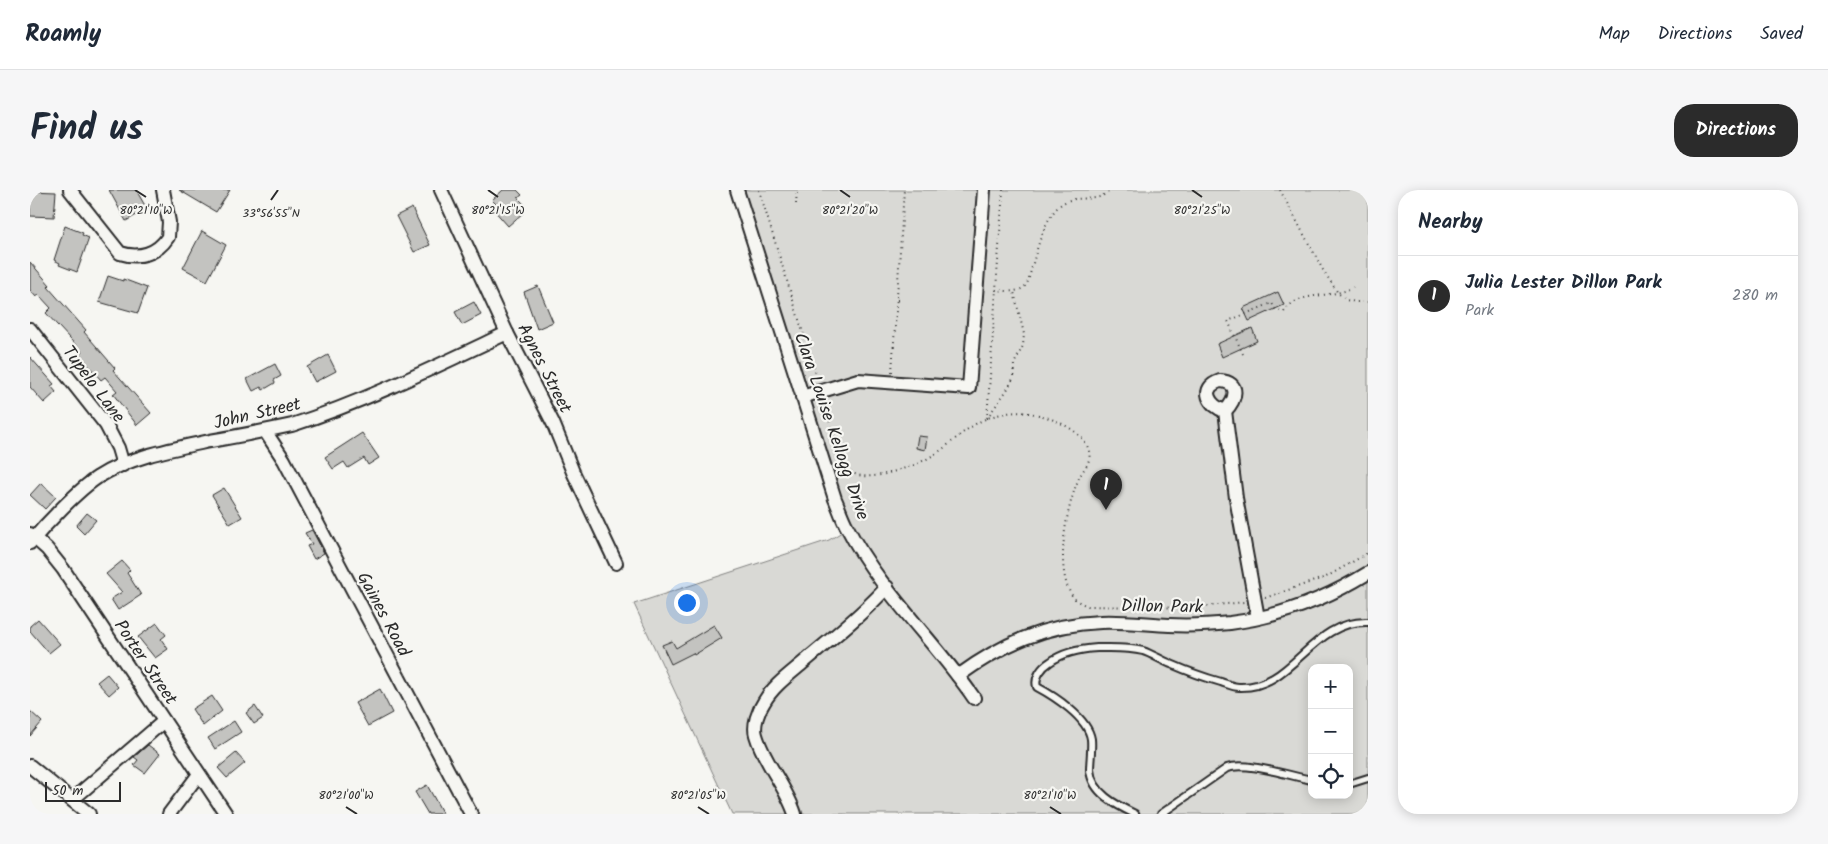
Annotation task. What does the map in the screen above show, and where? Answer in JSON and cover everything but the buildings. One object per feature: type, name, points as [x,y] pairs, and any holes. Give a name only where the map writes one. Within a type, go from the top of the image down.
[{"type":"street","points":[[70,190],[120,253],[137,256],[157,249],[168,237],[169,222],[163,190]]},
{"type":"street","name":"Agnes Street","points":[[441,190],[507,333],[553,423],[577,480],[616,563]]},
{"type":"street","name":"Clara Louise Kellogg Drive","points":[[737,190],[835,498],[847,526],[861,551],[887,587],[974,698]]},
{"type":"street","points":[[802,397],[858,380],[969,388],[984,190]]},
{"type":"street","name":"Tupelo Lane","points":[[30,329],[106,426],[118,448],[123,465]]},
{"type":"street","name":"John Street","points":[[32,538],[74,497],[98,477],[146,455],[292,425],[361,399],[507,333]]},
{"type":"street","points":[[1226,411],[1236,498],[1258,618]]},
{"type":"street","name":"Gaines Road","points":[[265,431],[284,460],[471,814]]},
{"type":"street","name":"Porter Street","points":[[32,538],[47,549],[63,569],[226,814]]},
{"type":"street","name":"Dillon Park","points":[[958,676],[977,662],[1039,631],[1072,624],[1103,622],[1172,626],[1230,623],[1258,618],[1316,600],[1368,573]]},
{"type":"street","points":[[795,814],[791,803],[760,747],[755,733],[756,718],[764,702],[778,685],[870,606],[887,587]]},
{"type":"street","points":[[72,800],[164,721]]},
{"type":"street","points":[[30,766],[89,814]]},
{"type":"street","points":[[169,814],[200,774]]},
{"type":"lane","points":[[1135,814],[1104,796],[1094,785],[1091,773],[1091,739],[1088,732],[1068,708],[1037,687],[1035,682],[1038,674],[1048,663],[1062,655],[1085,649],[1123,647],[1143,651],[1198,676],[1237,687],[1250,687],[1263,683],[1290,666],[1312,644],[1327,633],[1341,626],[1368,622]]},
{"type":"lane","points":[[1161,814],[1227,768],[1236,765],[1308,779]]},
{"type":"lane","points":[[1353,783],[1368,778]]},
{"type":"path","points":[[759,190],[841,456],[847,468],[859,476],[868,477],[912,466],[935,454],[965,430],[1006,412],[1039,415],[1071,429],[1088,444],[1090,453],[1089,461],[1079,478],[1063,537],[1065,581],[1069,591],[1079,602],[1088,606],[1191,608],[1236,604],[1298,588],[1326,577],[1368,553]]},
{"type":"path","points":[[796,204],[797,190]]},
{"type":"path","points":[[892,372],[904,190]]},
{"type":"path","points":[[987,419],[1003,190]]},
{"type":"path","points":[[996,290],[1014,292],[1024,288],[1027,284],[1045,229],[1056,208],[1062,203],[1075,199],[1096,199],[1111,190]]},
{"type":"path","points":[[1280,190],[1323,270],[1338,293],[1346,300],[1368,302]]},
{"type":"path","points":[[900,249],[906,250]]},
{"type":"path","points":[[994,255],[999,256]]},
{"type":"path","points":[[1243,354],[1228,321],[1272,303],[1275,309],[1284,312],[1289,304],[1298,299],[1344,292],[1353,287]]},
{"type":"path","points":[[987,419],[1014,379],[1014,364],[1023,346],[1024,334],[1014,292]]},
{"type":"path","points":[[897,300],[902,300]]},
{"type":"path","points":[[990,306],[995,306]]},
{"type":"shaded area","points":[[742,190],[1368,190],[1368,814],[732,814],[634,604],[829,540],[850,527]]},
{"type":"place","name":"Julia Lester Dillon Park","points":[[1106,510]]}]
